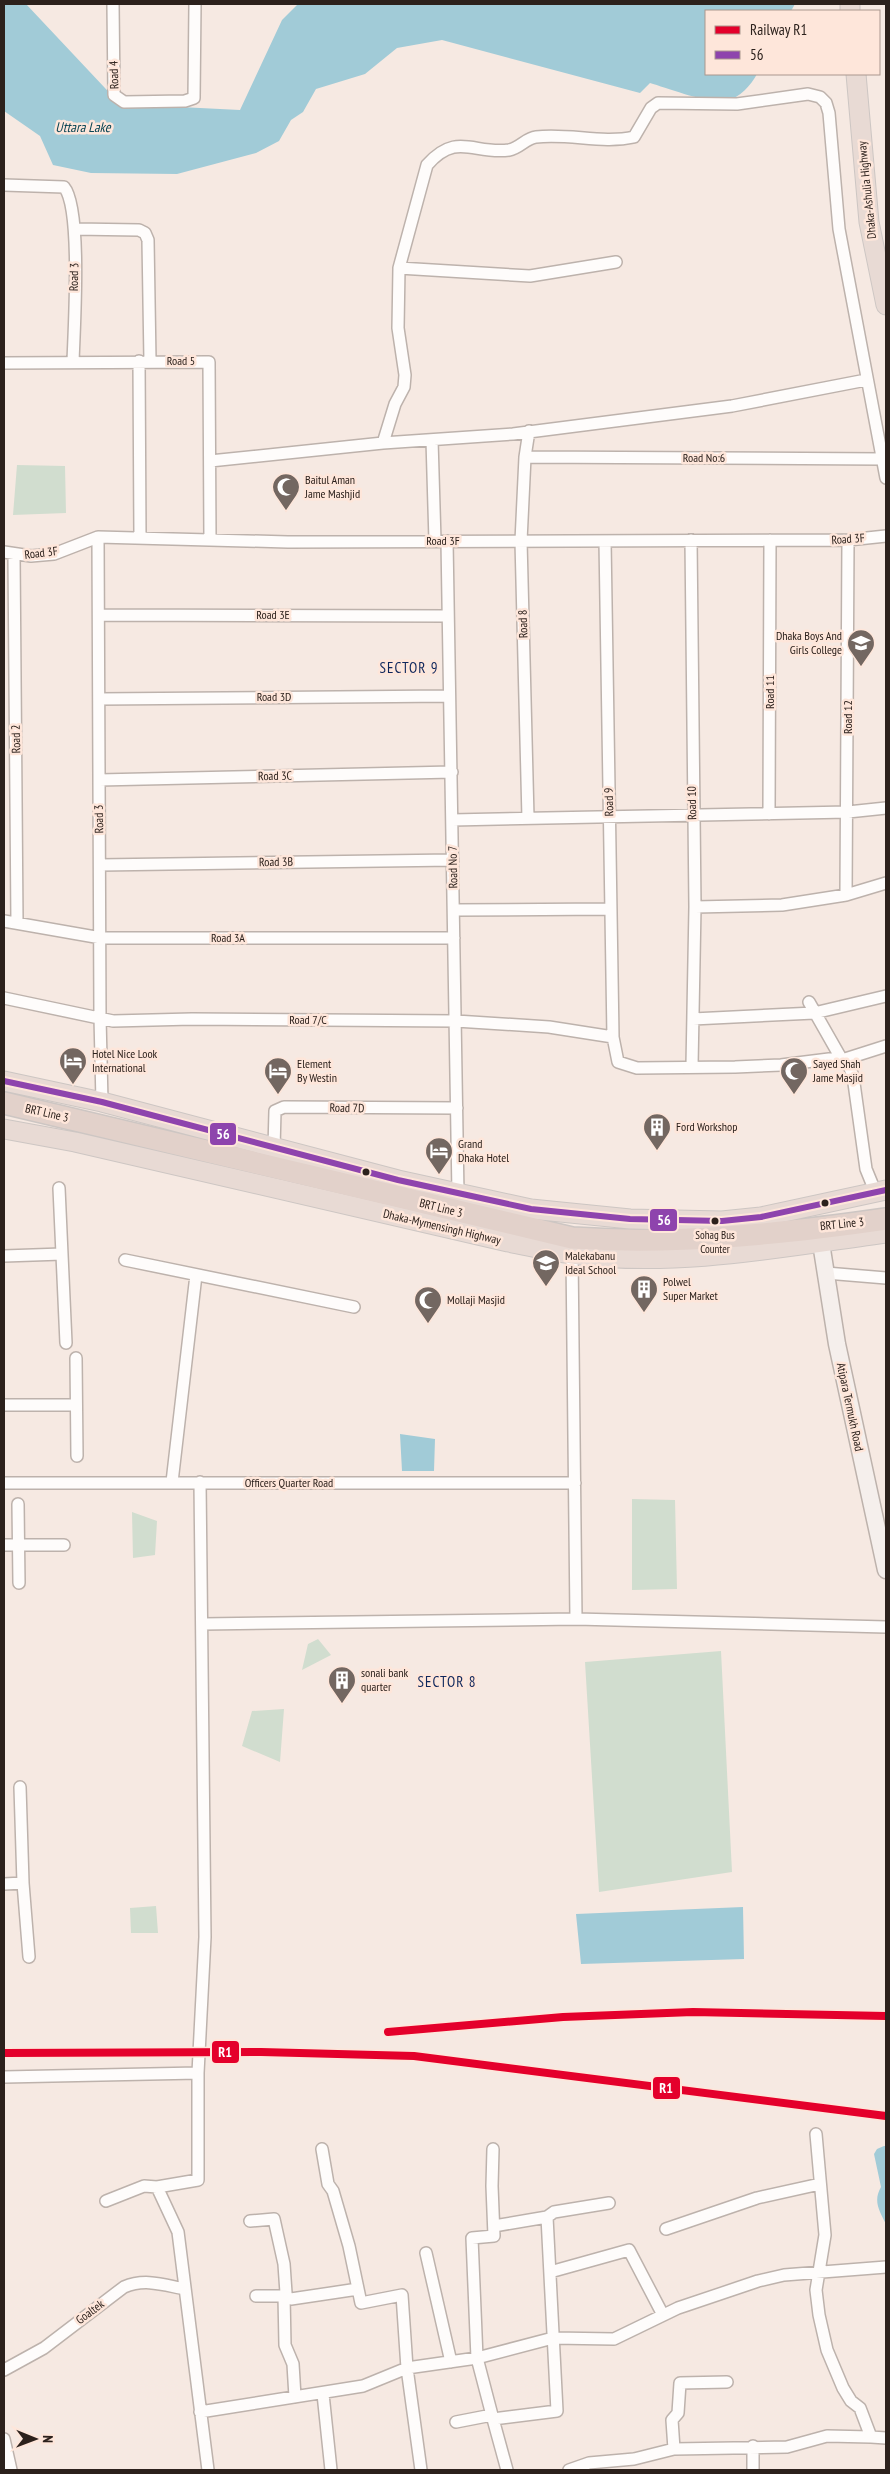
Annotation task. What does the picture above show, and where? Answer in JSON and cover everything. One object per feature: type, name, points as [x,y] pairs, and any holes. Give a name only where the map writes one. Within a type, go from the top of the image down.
[{"type":"highway","name":"Dhaka-Ashulia Highway","points":[[856,75],[869,222],[886,305]]},
{"type":"highway","points":[[4,1080],[102,1102],[274,1148],[458,1194],[531,1209],[630,1219],[682,1221],[761,1217],[807,1209],[881,1191]]},
{"type":"highway","name":"BRT Line 3","points":[[4,1103],[572,1238],[627,1242],[691,1240],[886,1219]]},
{"type":"highway","name":"Dhaka-Mymensingh Highway","points":[[4,1128],[75,1142],[508,1242],[572,1254],[621,1258],[689,1257],[881,1235]]},
{"type":"main road","name":"Atipara Termukh Road","points":[[821,1243],[837,1344],[886,1570]]},
{"type":"street","name":"Road 4","points":[[113,4],[114,95],[124,102],[185,101],[194,98],[195,4]]},
{"type":"street","points":[[384,443],[395,404],[404,387],[405,375],[398,328],[399,268],[428,165],[444,149],[452,146],[502,151],[517,149],[534,137],[623,140],[634,137],[651,108],[658,103],[737,104],[808,94],[820,97],[826,103],[829,113],[839,228],[866,380],[886,478]]},
{"type":"street","name":"Road 3","points":[[4,185],[64,186],[69,192],[75,229],[73,362]]},
{"type":"street","points":[[75,229],[139,230],[145,233],[148,247],[140,538]]},
{"type":"street","points":[[399,268],[530,276],[616,262]]},
{"type":"street","name":"Road 5","points":[[4,363],[209,362],[210,540]]},
{"type":"street","points":[[210,461],[384,443],[529,431],[732,406],[866,380]]},
{"type":"street","name":"Road 8","points":[[528,818],[521,541],[525,458],[529,431]]},
{"type":"street","name":"Road No 7","points":[[432,440],[448,616],[458,1194]]},
{"type":"street","name":"Road No:6","points":[[525,458],[883,458]]},
{"type":"street","name":"Road 3F","points":[[9,553],[54,554],[98,537],[288,542],[848,540],[886,536]]},
{"type":"street","name":"Road 3","points":[[98,537],[102,1102]]},
{"type":"street","name":"Road 10","points":[[691,540],[692,815],[695,907],[692,1066]]},
{"type":"street","name":"Road 11","points":[[770,540],[770,814]]},
{"type":"street","name":"Road 12","points":[[846,895],[848,812],[848,540]]},
{"type":"street","name":"Road 9","points":[[605,541],[613,1037],[618,1062],[637,1068],[692,1066]]},
{"type":"street","name":"Road 2","points":[[9,553],[17,922]]},
{"type":"street","name":"Road 3E","points":[[99,615],[448,616]]},
{"type":"street","name":"Road 3D","points":[[99,699],[449,696]]},
{"type":"street","name":"Road 3C","points":[[99,780],[452,772]]},
{"type":"street","points":[[452,820],[848,812],[886,808]]},
{"type":"street","name":"Road 3B","points":[[100,865],[453,860]]},
{"type":"street","points":[[695,907],[782,905],[846,895],[886,883]]},
{"type":"street","points":[[454,910],[610,908]]},
{"type":"street","name":"Road 3A","points":[[4,921],[101,938],[454,938]]},
{"type":"street","points":[[693,1019],[814,1013],[886,996]]},
{"type":"street","name":"Road 7/C","points":[[4,998],[113,1021],[192,1019],[456,1021],[549,1027],[613,1037]]},
{"type":"street","points":[[809,1002],[842,1060],[849,1066],[853,1076],[866,1169],[881,1191]]},
{"type":"street","points":[[692,1066],[736,1067],[781,1065],[830,1058],[842,1060],[886,1046]]},
{"type":"street","name":"Road 7D","points":[[274,1148],[275,1111],[284,1107],[457,1108]]},
{"type":"street","points":[[59,1188],[66,1343]]},
{"type":"street","points":[[4,1256],[62,1254]]},
{"type":"street","points":[[572,1254],[576,1619]]},
{"type":"street","points":[[125,1260],[354,1307]]},
{"type":"street","points":[[826,1273],[886,1278]]},
{"type":"street","points":[[172,1482],[196,1275]]},
{"type":"street","points":[[76,1358],[77,1456]]},
{"type":"street","points":[[4,1405],[76,1405]]},
{"type":"street","points":[[106,2201],[144,2186],[198,2180],[198,2074],[206,1937],[200,1482]]},
{"type":"street","name":"Officers Quarter Road","points":[[4,1483],[575,1483]]},
{"type":"street","points":[[18,1504],[19,1583]]},
{"type":"street","points":[[4,1546],[64,1545]]},
{"type":"street","points":[[202,1624],[576,1619],[886,1627]]},
{"type":"street","points":[[20,1787],[23,1883],[29,1957]]},
{"type":"street","points":[[4,1884],[23,1883]]},
{"type":"street","points":[[4,2077],[198,2074]]},
{"type":"street","points":[[816,2134],[824,2235],[816,2290],[819,2315],[827,2350],[843,2388],[851,2401],[860,2408],[872,2437]]},
{"type":"street","points":[[322,2149],[328,2184],[349,2246],[361,2302],[402,2295],[407,2368],[421,2470]]},
{"type":"street","points":[[492,2149],[494,2236],[472,2238],[477,2358],[507,2470]]},
{"type":"street","points":[[666,2229],[757,2198],[820,2184]]},
{"type":"street","points":[[157,2186],[178,2232],[208,2470]]},
{"type":"street","points":[[494,2226],[547,2217],[554,2212],[609,2203]]},
{"type":"street","points":[[456,2422],[556,2411],[547,2217]]},
{"type":"street","points":[[250,2221],[274,2219],[284,2264],[286,2293],[284,2296],[285,2345],[294,2364],[295,2397]]},
{"type":"street","points":[[550,2272],[629,2250],[663,2315]]},
{"type":"street","points":[[426,2253],[451,2362]]},
{"type":"street","points":[[200,2412],[323,2394],[363,2386],[407,2368],[477,2358],[553,2338],[614,2339],[678,2308],[758,2281],[784,2275],[886,2267]]},
{"type":"street","name":"Goaltek","points":[[4,2370],[44,2348],[124,2287],[136,2282],[152,2282],[185,2289]]},
{"type":"street","points":[[256,2296],[284,2296],[291,2299],[358,2289]]},
{"type":"street","points":[[674,2449],[672,2420],[678,2413],[680,2383],[727,2382]]},
{"type":"street","points":[[323,2394],[331,2470]]},
{"type":"street","points":[[569,2470],[589,2463],[634,2459],[674,2449],[753,2446],[787,2447],[827,2436],[886,2438]]},
{"type":"street","points":[[4,2439],[11,2470]]},
{"type":"street","points":[[753,2446],[753,2470]]},
{"type":"green space","points":[[17,465],[65,466],[66,513],[13,515]]},
{"type":"green space","points":[[632,1499],[675,1500],[677,1589],[632,1590]]},
{"type":"green space","points":[[132,1512],[157,1521],[155,1555],[133,1558]]},
{"type":"green space","points":[[318,1639],[331,1655],[302,1670],[308,1644]]},
{"type":"green space","points":[[721,1651],[732,1872],[599,1892],[585,1662]]},
{"type":"green space","points":[[284,1709],[280,1762],[242,1746],[252,1711]]},
{"type":"green space","points":[[156,1906],[158,1933],[131,1933],[130,1908]]},
{"type":"water","name":"Uttara Lake","points":[[4,4],[26,4],[120,104],[240,110],[282,20],[298,4],[795,4],[792,10],[705,10],[705,75],[756,75],[752,82],[736,97],[726,101],[699,98],[650,83],[640,93],[442,40],[397,48],[365,74],[316,89],[303,112],[291,120],[279,141],[256,153],[177,174],[91,173],[53,165],[40,136],[4,111]]},
{"type":"water","points":[[400,1434],[435,1439],[434,1471],[402,1471]]},
{"type":"water","points":[[743,1907],[744,1959],[581,1964],[576,1914]]},
{"type":"water","points":[[886,2146],[886,2224],[877,2201],[881,2187],[874,2154],[877,2149]]},
{"type":"rail line","name":"R1","points":[[388,2032],[563,2017],[693,2012],[886,2016]]},
{"type":"rail line","name":"R1","points":[[4,2053],[261,2052],[414,2056],[886,2116]]},
{"type":"transit line","name":"56","points":[[4,1081],[102,1102],[398,1180],[531,1209],[630,1219],[722,1221],[761,1217],[886,1190]]},
{"type":"place","name":"Baitul Aman Jame Mashjid","points":[[286,511]]},
{"type":"place","name":"Dhaka Boys And Girls College","points":[[861,667]]},
{"type":"place","name":"Hotel Nice Look International","points":[[73,1085]]},
{"type":"place","name":"Element By Westin","points":[[278,1095]]},
{"type":"place","name":"Sayed Shah Jame Masjid","points":[[794,1095]]},
{"type":"place","name":"Ford Workshop","points":[[657,1151]]},
{"type":"place","name":"Grand Dhaka Hotel","points":[[439,1175]]},
{"type":"place","name":"Sohag Bus Counter","points":[[715,1221]]},
{"type":"place","name":"Malekabanu Ideal School","points":[[546,1287]]},
{"type":"place","name":"Polwel Super Market","points":[[644,1313]]},
{"type":"place","name":"Mollaji Masjid","points":[[428,1324]]},
{"type":"place","name":"sonali bank quarter","points":[[342,1704]]},
{"type":"district","name":"SECTOR 9","points":[[409,668]]},
{"type":"district","name":"SECTOR 8","points":[[447,1682]]}]
